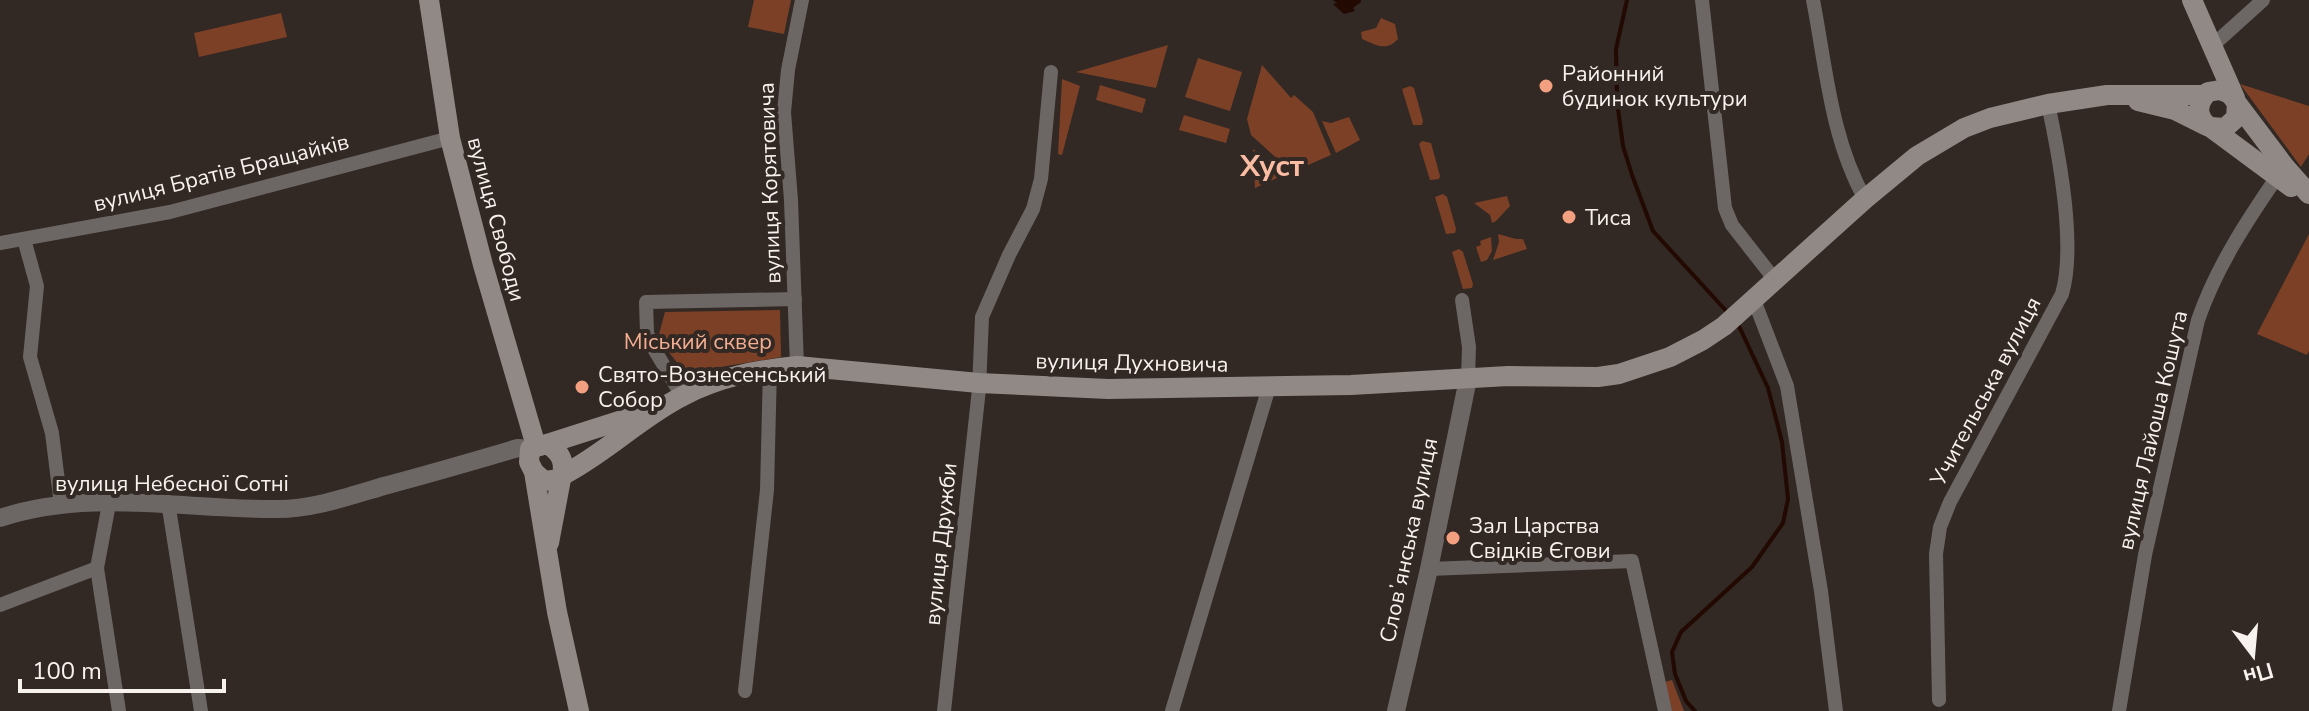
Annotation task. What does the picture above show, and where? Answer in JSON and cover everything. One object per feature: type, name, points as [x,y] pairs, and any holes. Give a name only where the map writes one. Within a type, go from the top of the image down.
[{"type":"main road","name":"вулиця Свободи","points":[[429,0],[450,138],[483,265],[537,446]]},
{"type":"main road","points":[[2192,0],[2236,101],[2237,114],[2233,122],[2225,128],[2208,126]]},
{"type":"main road","points":[[2208,126],[2199,111],[2212,73],[2211,47]]},
{"type":"main road","points":[[2107,95],[2225,91],[2309,196]]},
{"type":"main road","name":"вулиця Духновича","points":[[677,399],[744,372],[797,366],[979,383],[1108,389],[1269,387],[1619,374],[1670,357],[1703,340],[1739,313],[1917,156],[1964,128],[1990,118],[2048,104],[2107,95]]},
{"type":"main road","points":[[2107,95],[2175,110],[2208,126],[2277,177],[2309,196]]},
{"type":"main road","points":[[579,711],[557,612],[534,472],[529,462],[537,446],[592,431],[677,399]]},
{"type":"main road","points":[[534,472],[544,481],[562,477],[587,463],[677,399]]},
{"type":"main road","points":[[537,446],[560,455],[562,477],[547,551]]},
{"type":"street","name":"вулиця Корятовича","points":[[797,366],[791,200],[784,112],[788,70],[802,0]]},
{"type":"street","points":[[1702,0],[1725,208],[1732,225],[1775,280]]},
{"type":"street","points":[[1813,0],[1841,146],[1849,170],[1865,199]]},
{"type":"street","points":[[2211,47],[2263,0]]},
{"type":"street","name":"вулиця Дружби","points":[[944,711],[979,383],[982,317],[1033,209],[1041,179],[1051,72]]},
{"type":"street","name":"Учительська вулиця","points":[[1939,700],[1936,554],[1940,527],[1950,502],[2062,294],[2068,274],[2064,203],[2048,104]]},
{"type":"street","name":"вулиця Братів Бращайків","points":[[0,243],[170,212],[450,138]]},
{"type":"street","name":"вулиця Лайоша Кошута","points":[[2119,711],[2145,555],[2198,320],[2243,226],[2277,177]]},
{"type":"street","points":[[24,239],[37,286],[30,357],[52,433],[61,505]]},
{"type":"street","points":[[677,399],[647,333],[646,302],[795,299]]},
{"type":"street","points":[[1462,300],[1469,347],[1468,379]]},
{"type":"street","points":[[1739,313],[1787,386],[1821,591],[1836,711]]},
{"type":"street","points":[[745,691],[767,490],[770,368]]},
{"type":"street","name":"Словʼянська вулиця","points":[[1396,711],[1468,379]]},
{"type":"street","points":[[1172,711],[1269,387]]},
{"type":"street","name":"вулиця Небесної Сотні","points":[[0,518],[26,509],[61,505],[168,502],[279,509],[324,503],[516,449],[537,446]]},
{"type":"street","points":[[168,502],[201,711]]},
{"type":"street","points":[[109,504],[97,568],[119,711]]},
{"type":"street","points":[[1429,569],[1632,561],[1665,711]]},
{"type":"street","points":[[0,605],[97,568]]},
{"type":"green space","points":[[754,0],[791,0],[784,34],[748,27]]},
{"type":"green space","points":[[281,13],[287,37],[199,57],[194,33]]},
{"type":"green space","points":[[1381,18],[1395,24],[1398,39],[1385,46],[1362,39],[1361,32],[1376,28]]},
{"type":"green space","points":[[1168,45],[1156,88],[1076,72]]},
{"type":"green space","points":[[1198,58],[1242,72],[1230,111],[1185,97]]},
{"type":"green space","points":[[1262,65],[1291,98],[1294,95],[1313,112],[1331,155],[1292,172],[1251,135],[1247,119]]},
{"type":"green space","points":[[1062,79],[1080,86],[1062,155],[1058,154]]},
{"type":"green space","points":[[2240,84],[2309,106],[2309,154],[2301,167]]},
{"type":"green space","points":[[1100,85],[1146,99],[1142,113],[1096,100]]},
{"type":"green space","points":[[1414,88],[1422,125],[1413,125],[1402,89]]},
{"type":"green space","points":[[1184,115],[1230,129],[1226,143],[1179,130]]},
{"type":"green space","points":[[1349,117],[1360,140],[1336,153],[1322,121],[1331,123]]},
{"type":"green space","points":[[1422,141],[1431,143],[1439,179],[1430,180],[1419,144]]},
{"type":"green space","points":[[1253,149],[1286,174],[1255,188]]},
{"type":"green space","points":[[1443,194],[1447,197],[1455,233],[1446,234],[1435,197]]},
{"type":"green space","points":[[1507,196],[1510,206],[1492,223],[1490,215],[1474,203]]},
{"type":"green space","points":[[1498,234],[1523,239],[1527,249],[1493,260],[1499,242]]},
{"type":"green space","points":[[2309,234],[2309,351],[2307,355],[2257,334]]},
{"type":"green space","points":[[1491,237],[1492,251],[1487,260],[1481,262],[1476,247],[1481,245],[1480,241]]},
{"type":"green space","points":[[1459,249],[1463,252],[1472,288],[1463,289],[1452,252]]},
{"type":"green space","name":"Міський сквер","points":[[780,310],[781,357],[685,373],[658,338],[665,312]]},
{"type":"green space","points":[[1672,680],[1684,711],[1672,711],[1665,682]]},
{"type":"shaded area","points":[[1333,0],[1361,2],[1353,8],[1355,11],[1344,14],[1333,4],[1337,3]]},
{"type":"waterway","points":[[1627,0],[1616,49],[1617,101],[1623,146],[1632,175],[1653,231],[1729,314]]},
{"type":"waterway","points":[[1695,711],[1686,701],[1675,674],[1672,652],[1681,632],[1752,567],[1783,523],[1788,499],[1782,442],[1768,388],[1738,324]]},
{"type":"place","name":"Районний будинок культури","points":[[1546,86]]},
{"type":"place","name":"Тиса","points":[[1569,217]]},
{"type":"place","name":"Свято-Вознесенський Собор","points":[[582,387]]},
{"type":"place","name":"Зал Царства Свідків Єгови","points":[[1453,538]]},
{"type":"district","name":"Хуст","points":[[1272,166]]}]
